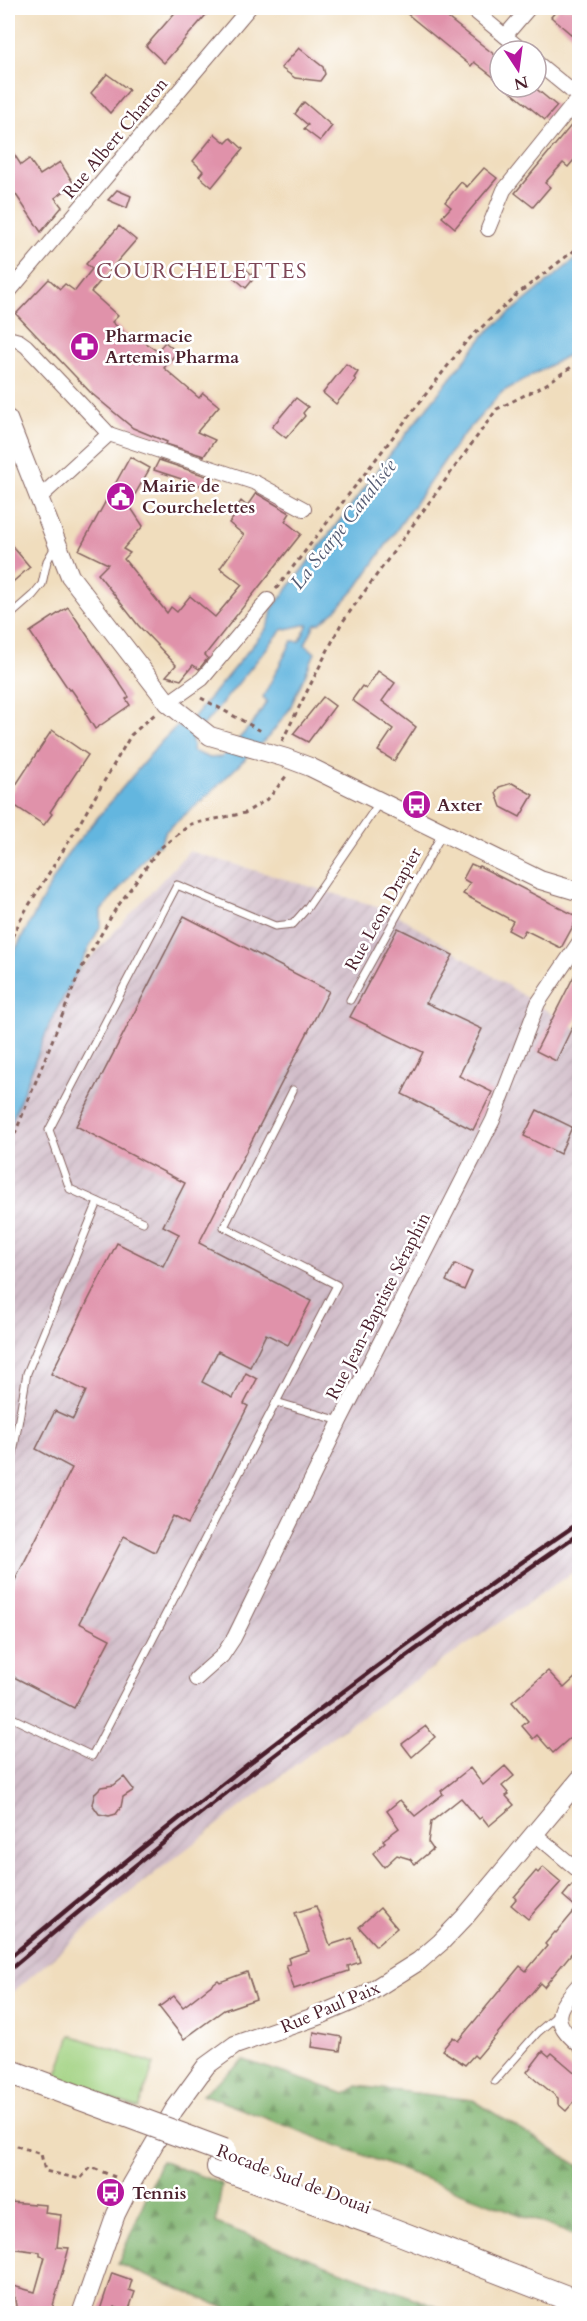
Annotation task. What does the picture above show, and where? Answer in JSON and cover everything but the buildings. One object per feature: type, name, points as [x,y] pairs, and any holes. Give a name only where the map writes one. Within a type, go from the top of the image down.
[{"type":"highway","name":"Rocade Sud de Douai","points":[[8,2071],[379,2225],[579,2303]]},
{"type":"highway","name":"Rocade Sud de Douai","points":[[8,2089],[221,2159],[579,2288]]},
{"type":"street","name":"Rue Albert Charton","points":[[8,293],[249,8]]},
{"type":"street","points":[[471,8],[509,39]]},
{"type":"street","points":[[505,36],[529,8]]},
{"type":"street","points":[[488,229],[504,190],[579,97],[548,72]]},
{"type":"street","points":[[8,338],[26,346],[109,434],[256,483],[304,509]]},
{"type":"street","points":[[9,418],[56,545],[70,576],[173,707],[210,736],[274,747],[297,762],[540,880],[579,892]]},
{"type":"street","points":[[39,498],[109,434]]},
{"type":"street","points":[[173,707],[202,679],[268,600]]},
{"type":"street","name":"Rue Jean-Baptiste Séraphin","points":[[196,1679],[230,1646],[340,1421],[493,1120],[538,1003],[579,941]]},
{"type":"street","name":"Rue Paul Paix","points":[[81,2313],[118,2209],[130,2184],[174,2110],[206,2066],[235,2045],[348,2004],[406,1971],[453,1930],[579,1779]]},
{"type":"street","points":[[535,1834],[579,1872]]},
{"type":"street","points":[[579,1983],[564,2001],[559,2014],[565,2034],[579,2046]]},
{"type":"lane","points":[[8,617],[33,596],[42,584],[47,561],[56,545]]},
{"type":"lane","points":[[143,1222],[70,1189],[49,1130],[177,885],[275,926],[293,924],[307,908],[380,801]]},
{"type":"lane","name":"Rue Leon Drapier","points":[[350,1000],[443,832]]},
{"type":"lane","points":[[8,1716],[92,1756],[337,1286],[224,1227],[293,1090]]},
{"type":"lane","points":[[8,1482],[27,1373],[98,1202]]},
{"type":"lane","points":[[276,1402],[340,1421]]},
{"type":"lane","points":[[495,2081],[538,2032],[559,2014]]},
{"type":"path","points":[[268,600],[466,342],[516,295],[579,246]]},
{"type":"path","points":[[274,747],[340,624],[497,409],[545,385],[579,361]]},
{"type":"path","points":[[198,696],[265,733]]},
{"type":"path","points":[[8,945],[24,913],[131,735],[173,707]]},
{"type":"path","points":[[8,1151],[80,971],[116,910],[159,849],[191,824],[245,813],[269,798],[297,762]]},
{"type":"path","points":[[8,2143],[41,2154],[45,2171],[80,2179],[91,2168],[130,2184]]},
{"type":"shaded area","points":[[189,851],[390,910],[580,1032],[579,1568],[333,1736],[124,1897],[8,1996],[8,1060],[15,1039]]},
{"type":"green space","points":[[71,2035],[154,2064],[139,2109],[55,2080]]},
{"type":"green space","points":[[244,2060],[346,2094],[357,2086],[473,2100],[579,2166],[579,2237],[202,2094]]},
{"type":"green space","points":[[161,2161],[222,2184],[216,2223],[453,2313],[237,2313],[118,2264]]},
{"type":"water","name":"La Scarpe Canalisée","points":[[579,256],[579,349],[502,392],[459,440],[357,587],[336,610],[320,623],[315,624],[305,644],[315,653],[289,710],[270,735],[208,795],[166,831],[159,846],[155,845],[101,911],[101,925],[50,1023],[8,1131],[8,963],[68,853],[160,743],[177,726],[184,729],[266,629],[272,609],[486,333]],"holes":[[[308,624],[300,641],[292,641],[263,697],[267,701],[254,722],[222,757],[210,758],[192,751],[191,735],[210,718],[282,630]]]},
{"type":"railway","points":[[8,1959],[147,1844],[288,1733],[433,1625],[580,1522]]},
{"type":"railway","points":[[8,1971],[147,1856],[288,1745],[432,1637],[580,1533]]},
{"type":"place","name":"Pharmacie Artemis Pharma","points":[[84,346]]},
{"type":"place","name":"Mairie de Courchelettes","points":[[121,496]]},
{"type":"place","name":"Axter","points":[[416,805]]},
{"type":"place","name":"Tennis","points":[[111,2193]]},
{"type":"district","name":"COURCHELETTES","points":[[202,271]]}]
